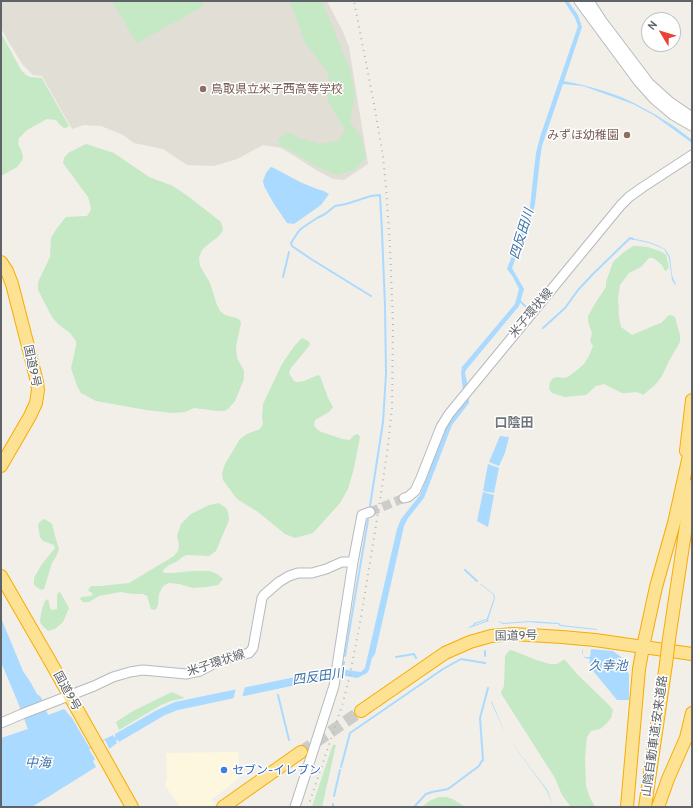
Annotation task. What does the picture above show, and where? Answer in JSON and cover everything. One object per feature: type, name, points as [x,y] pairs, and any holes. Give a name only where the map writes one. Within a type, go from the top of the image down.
[{"type":"highway","name":"国道9号","points":[[1,262],[7,271],[12,284],[38,390],[36,403],[30,416],[1,466]]},
{"type":"highway","points":[[688,513],[687,488],[692,400]]},
{"type":"highway","points":[[627,807],[642,647],[656,587],[674,523],[687,488],[692,442]]},
{"type":"highway","points":[[688,513],[692,476]]},
{"type":"highway","name":"山陰自動車道;安来道路","points":[[645,807],[688,513]]},
{"type":"highway","name":"国道9号","points":[[1,576],[132,807]]},
{"type":"highway","name":"国道9号","points":[[361,711],[445,653],[470,642],[491,636],[513,634],[562,636],[692,654]]},
{"type":"highway","points":[[658,807],[668,779],[686,738],[692,713]]},
{"type":"highway","points":[[223,807],[302,752]]},
{"type":"main road","points":[[578,1],[620,58],[650,95],[663,108],[692,126]]},
{"type":"main road","points":[[589,1],[602,21],[649,83],[670,102],[692,117]]},
{"type":"main road","name":"米子環状線","points":[[404,498],[408,497],[415,491],[422,478],[441,427],[449,414],[617,210],[629,197],[692,155]]},
{"type":"main road","points":[[295,807],[336,679],[353,562],[362,515],[370,512]]},
{"type":"main road","name":"米子環状線","points":[[69,695],[113,677],[130,672],[143,670],[186,674],[200,671],[221,660],[249,653],[252,648],[262,598],[264,595],[279,582],[289,576],[298,573],[312,574],[342,562],[353,562]]},
{"type":"main road","points":[[1,723],[69,695]]},
{"type":"shaded area","name":"鳥取県立米子西高等学校","points":[[1,1],[327,1],[349,47],[368,164],[344,180],[333,179],[281,148],[263,145],[237,159],[214,166],[187,165],[163,149],[134,143],[123,135],[101,126],[84,125],[72,129],[42,76],[33,75],[23,65],[8,41],[1,28]]},
{"type":"shaded area","points":[[238,752],[240,776],[236,781],[212,799],[214,804],[210,807],[180,807],[165,785],[167,778],[166,753]]},
{"type":"green space","points":[[112,1],[203,1],[202,7],[137,43]]},
{"type":"green space","points":[[290,1],[322,1],[350,70],[355,94],[350,122],[361,137],[366,158],[354,170],[337,175],[315,166],[280,145],[278,139],[289,132],[299,138],[319,144],[339,141],[345,130],[328,101],[328,72],[305,43]]},
{"type":"green space","points":[[1,33],[21,70],[30,77],[42,78],[69,126],[64,128],[56,120],[47,119],[27,130],[19,138],[18,144],[23,158],[21,162],[17,167],[1,176]]},
{"type":"green space","points":[[86,144],[114,153],[149,177],[173,186],[221,222],[223,230],[219,236],[202,250],[199,258],[200,266],[210,283],[220,311],[225,315],[240,320],[241,323],[236,346],[237,358],[244,371],[244,379],[235,401],[228,409],[224,411],[217,411],[194,408],[185,412],[172,413],[146,410],[96,401],[81,393],[77,386],[71,368],[76,341],[70,333],[58,324],[52,317],[38,290],[38,284],[50,257],[51,238],[57,228],[66,217],[87,216],[91,210],[88,197],[63,163],[64,158],[68,153]]},
{"type":"green space","points":[[633,246],[648,247],[662,252],[666,255],[668,262],[669,267],[665,271],[662,265],[656,260],[649,258],[641,267],[629,273],[620,285],[618,297],[621,327],[632,335],[661,323],[668,316],[671,315],[675,317],[680,335],[680,342],[662,376],[655,385],[643,395],[635,392],[622,393],[604,384],[596,386],[586,395],[565,397],[552,393],[549,389],[550,382],[553,378],[568,377],[584,364],[589,356],[593,346],[590,341],[592,333],[588,322],[588,316],[606,287],[606,282],[613,262]]},
{"type":"green space","points":[[302,338],[310,343],[309,346],[291,368],[289,373],[294,381],[297,382],[304,381],[318,375],[320,376],[333,407],[329,412],[315,420],[315,427],[319,431],[342,439],[350,440],[354,435],[358,434],[360,437],[348,489],[340,503],[313,533],[295,538],[285,534],[258,512],[237,499],[223,480],[222,473],[225,464],[240,439],[247,434],[260,429],[263,424],[263,404],[282,364],[295,345]]},
{"type":"green space","points":[[219,503],[226,508],[229,520],[216,551],[209,556],[184,556],[163,570],[164,573],[210,571],[223,579],[218,585],[193,588],[169,583],[163,586],[159,594],[158,605],[154,610],[151,609],[147,596],[143,594],[121,592],[99,596],[89,602],[83,602],[80,599],[81,597],[91,596],[93,594],[88,590],[91,586],[129,583],[174,556],[178,551],[179,546],[177,536],[181,524],[191,514],[209,505]]},
{"type":"green space","points":[[43,519],[52,524],[59,549],[52,563],[44,589],[41,590],[34,585],[34,578],[42,564],[55,548],[54,545],[43,541],[40,537],[38,526]]},
{"type":"green space","points":[[60,592],[69,608],[63,622],[55,629],[48,631],[41,624],[40,620],[42,609],[45,601],[48,599],[50,608],[52,610],[57,609],[57,596]]},
{"type":"green space","points":[[510,650],[550,664],[557,664],[565,660],[613,710],[611,718],[606,724],[600,729],[591,731],[587,737],[585,758],[586,786],[595,807],[571,807],[562,795],[555,778],[502,695],[501,692],[504,686],[505,657]]},
{"type":"green space","points":[[172,692],[185,698],[161,705],[119,730],[116,722],[133,711]]},
{"type":"green space","points":[[334,744],[336,746],[322,807],[312,807],[332,747]]},
{"type":"green space","points":[[439,797],[453,799],[465,807],[422,807],[429,801]]},
{"type":"water","name":"四反田川","points":[[564,1],[568,1],[578,15],[582,27],[564,81],[604,91],[634,103],[675,127],[692,140],[692,143],[655,116],[633,104],[583,86],[563,84],[542,146],[533,212],[512,268],[524,289],[519,306],[466,370],[465,373],[468,386],[463,391],[461,373],[462,367],[515,304],[519,289],[507,269],[530,207],[536,153],[540,137],[578,26],[575,18]]},
{"type":"water","points":[[271,167],[300,182],[329,194],[321,205],[294,224],[287,223],[264,186],[263,181],[266,173]]},
{"type":"water","points":[[631,238],[649,242],[665,249],[670,257],[672,275],[676,285],[672,280],[669,258],[664,249]]},
{"type":"water","points":[[469,399],[469,403],[452,425],[424,498],[408,518],[404,526],[375,654],[372,658],[367,673],[357,678],[340,675],[178,710],[165,715],[119,742],[117,740],[117,743],[93,761],[96,767],[32,807],[1,807],[1,738],[28,729],[1,662],[1,618],[23,671],[37,694],[41,697],[48,715],[64,709],[72,718],[89,747],[113,735],[115,737],[115,734],[157,710],[175,702],[329,670],[340,669],[361,672],[365,668],[397,529],[401,519],[420,495],[446,426],[464,400]]},
{"type":"water","points":[[500,436],[509,437],[505,453],[499,466],[489,462]]},
{"type":"water","points":[[488,464],[499,468],[494,493],[483,491]]},
{"type":"water","points":[[483,492],[494,495],[488,527],[477,521]]},
{"type":"water","points":[[480,584],[494,594],[495,598],[488,620],[489,621],[469,628],[474,623],[486,619],[475,625],[486,621],[494,598],[493,594]]},
{"type":"water","points":[[499,621],[503,623],[530,621],[559,623],[561,625],[597,630],[560,626],[558,624],[529,622],[503,624]]},
{"type":"water","name":"久幸池","points":[[591,649],[613,651],[621,657],[629,675],[629,700],[617,700],[589,666],[590,659],[585,658],[583,655],[585,657],[590,657]]},
{"type":"water","points":[[491,702],[492,702],[506,735]]},
{"type":"water","points":[[506,735],[548,791],[553,806],[547,791]]},
{"type":"pier","points":[[245,686],[242,698],[233,700],[236,688]]},
{"type":"pier","points":[[105,740],[110,750],[96,761],[89,749]]},
{"type":"waterway","points":[[370,506],[383,422],[386,374],[385,306],[380,195],[335,206],[302,228],[291,243],[292,246],[311,259],[371,296]]},
{"type":"waterway","points":[[543,328],[565,308],[578,290],[594,273],[630,238],[633,239]]},
{"type":"waterway","points":[[283,277],[289,252]]},
{"type":"waterway","points":[[519,300],[528,309],[526,314]]},
{"type":"waterway","points":[[345,656],[368,520]]},
{"type":"waterway","points":[[465,570],[477,581]]},
{"type":"waterway","points":[[485,651],[485,656]]},
{"type":"waterway","points":[[396,657],[414,654],[416,658]]},
{"type":"waterway","points":[[341,767],[350,733],[443,669],[461,659],[485,663]]},
{"type":"waterway","name":"四反田川","points":[[342,672],[344,662]]},
{"type":"waterway","points":[[414,807],[426,794],[448,789],[479,766],[483,760],[480,718],[488,688]]},
{"type":"waterway","points":[[278,695],[289,740]]},
{"type":"waterway","points":[[334,796],[340,770]]},
{"type":"tunnel","points":[[370,512],[404,498]]},
{"type":"tunnel","points":[[301,752],[361,711]]},
{"type":"railway","points":[[308,807],[342,706],[349,679],[360,623],[379,507],[392,408],[393,323],[386,187],[383,156],[354,1]]},
{"type":"place","name":"鳥取県立米子西高等学校","points":[[203,89]]},
{"type":"place","name":"みずほ幼稚園","points":[[627,135]]},
{"type":"place","name":"セブン-イレブン","points":[[224,770]]},
{"type":"district","name":"口陰田","points":[[514,423]]},
{"type":"water label","name":"中海","points":[[38,763]]}]
